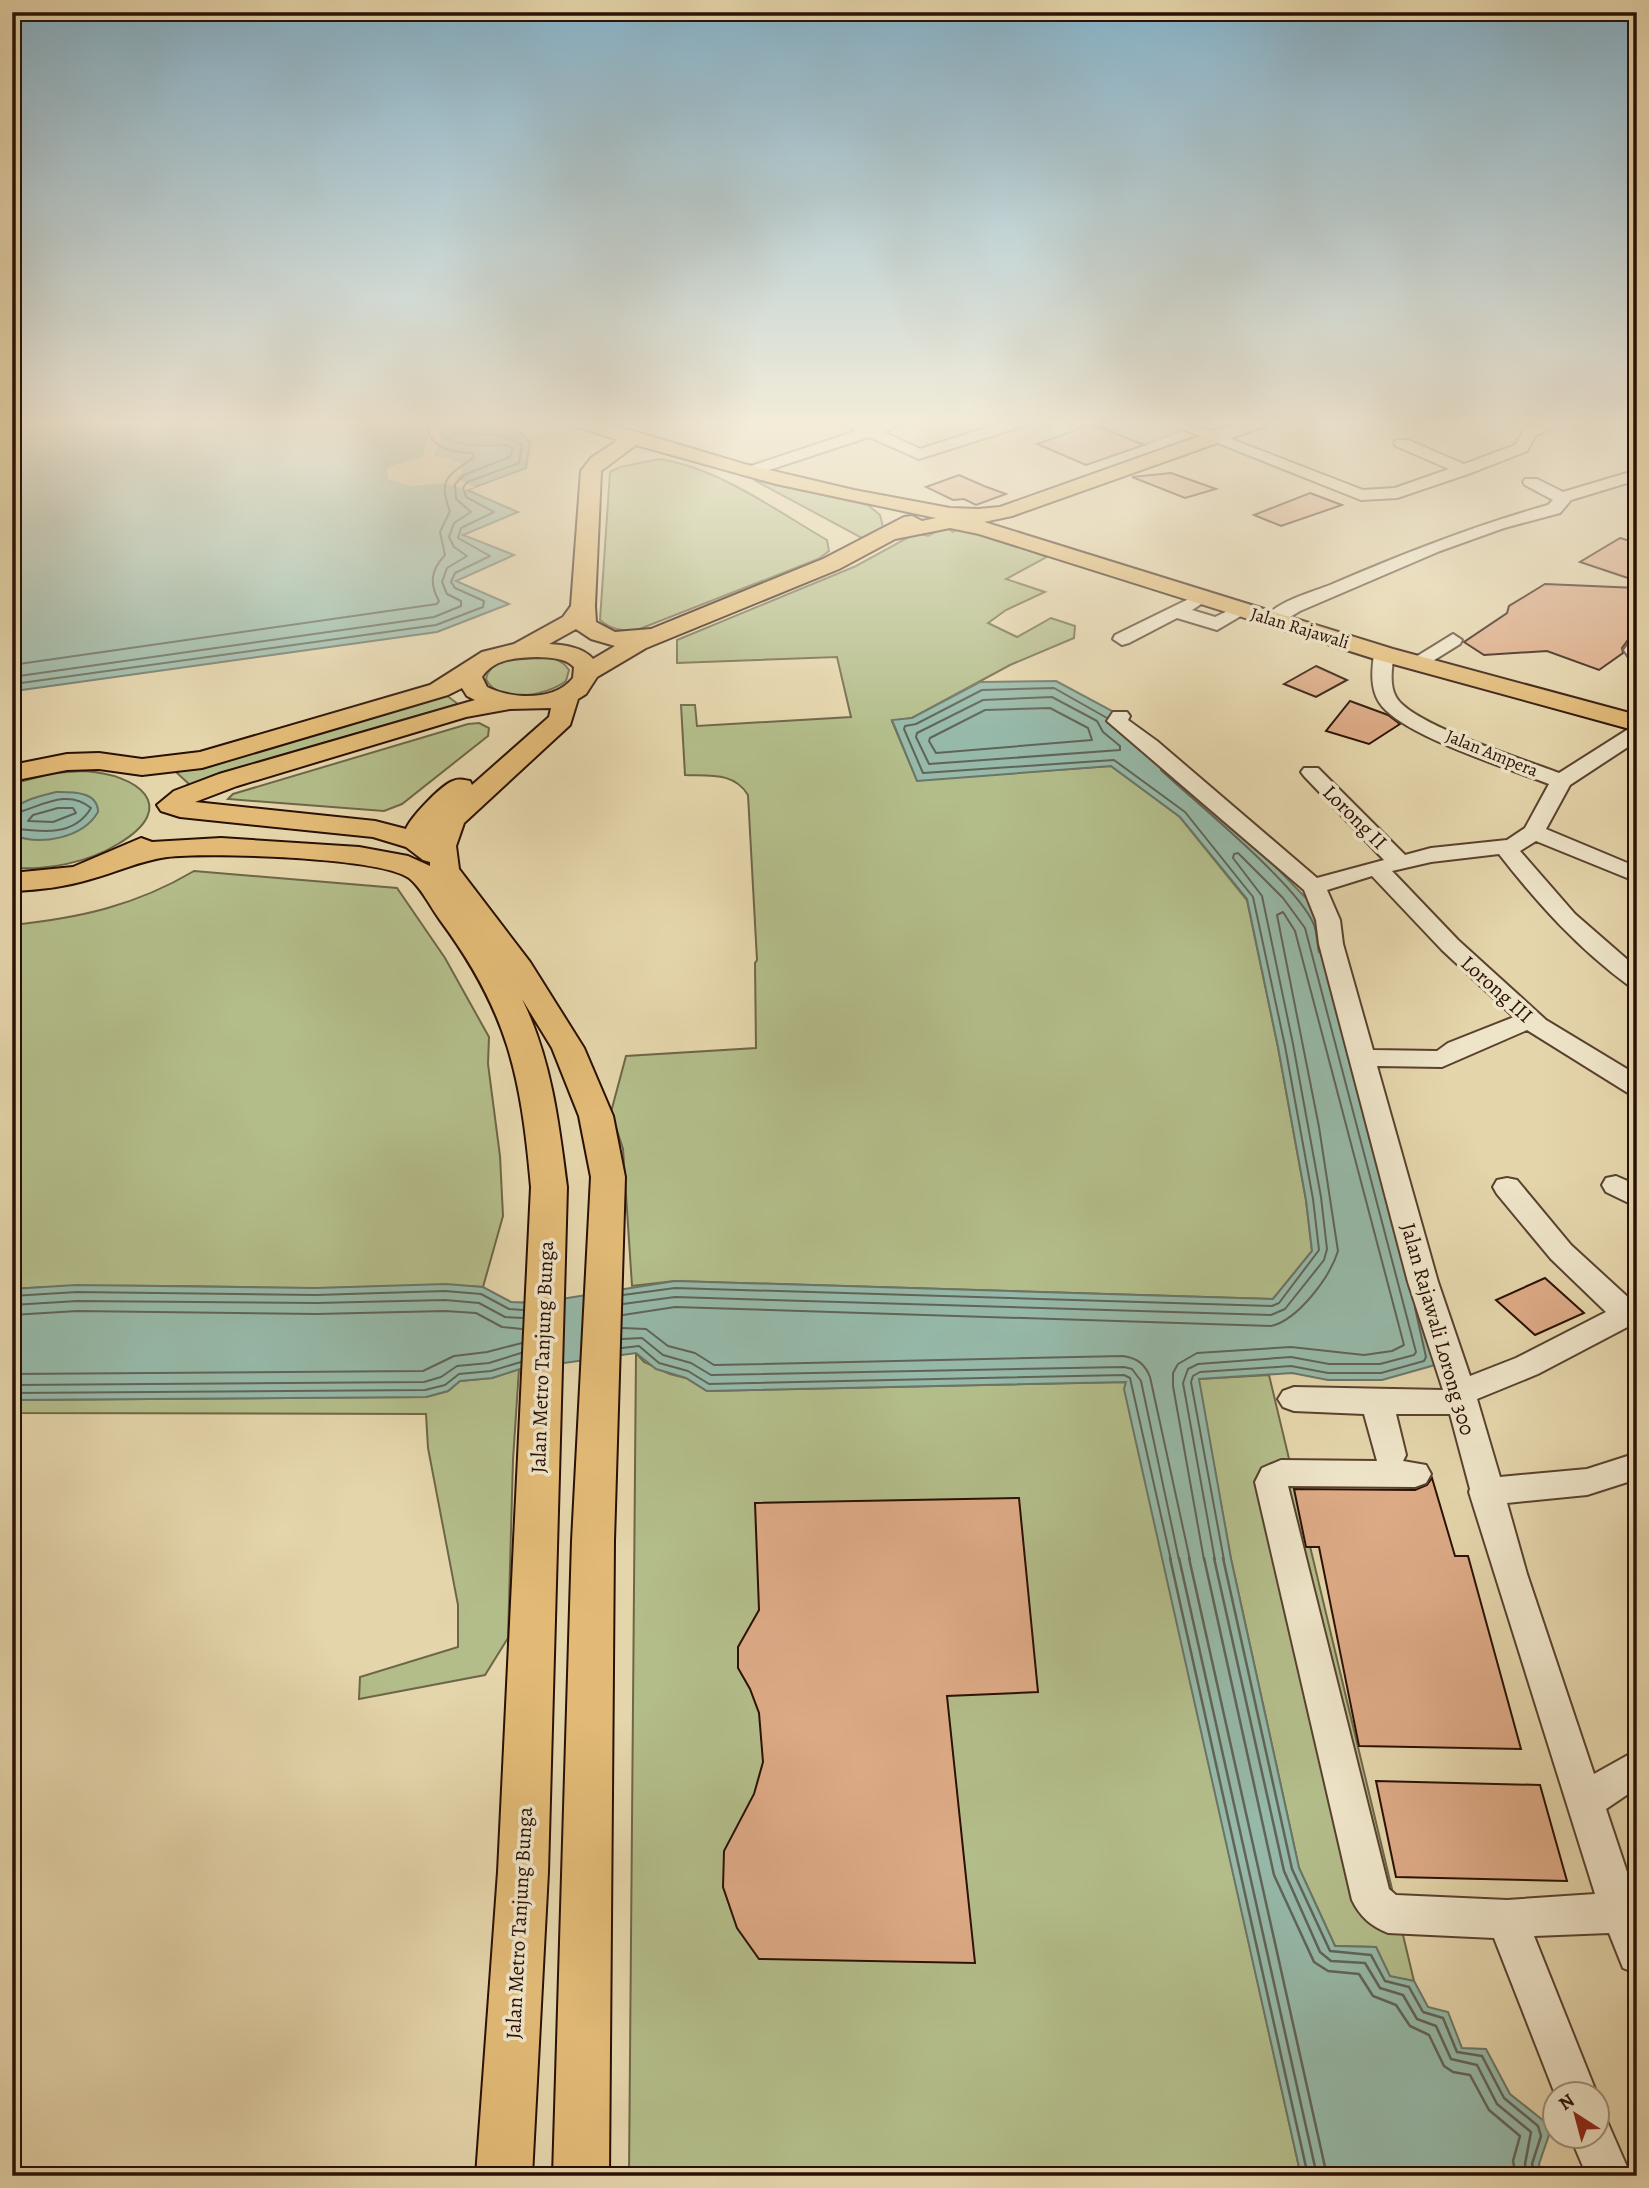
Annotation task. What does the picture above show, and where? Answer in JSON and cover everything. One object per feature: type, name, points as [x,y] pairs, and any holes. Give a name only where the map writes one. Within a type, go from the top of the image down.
[{"type":"main road","points":[[589,524],[583,607],[585,624],[598,634],[627,640],[658,634]]},
{"type":"main road","points":[[171,805],[228,780],[463,710],[508,703],[532,703],[576,684],[658,634],[831,564],[894,533],[932,524]]},
{"type":"main road","name":"Jalan Rajawali","points":[[1005,524],[1242,610],[1384,654],[1637,723]]},
{"type":"main road","points":[[12,773],[67,762],[99,761],[129,766],[166,766],[225,754],[439,690],[460,681],[491,657],[541,640],[571,622],[583,607]]},
{"type":"main road","points":[[446,870],[442,846],[451,821],[478,793],[561,720],[576,684],[582,663],[569,654],[549,649],[514,650]]},
{"type":"main road","points":[[416,841],[421,825],[435,808],[518,738],[522,730],[520,715],[508,703],[489,699],[476,691],[470,677],[475,667]]},
{"type":"main road","points":[[12,882],[75,874],[122,857],[157,832],[165,822],[171,805],[167,789],[160,781],[129,766]]},
{"type":"main road","points":[[171,805],[180,809],[239,817],[375,829],[416,841],[430,851],[519,970],[557,1027],[596,1116],[608,1177],[593,1541],[587,1976],[581,2176]]},
{"type":"main road","name":"Jalan Metro Tanjung Bunga","points":[[122,857],[158,849],[232,846],[375,858],[400,863],[421,873],[502,989],[528,1058],[542,1117],[549,1187],[523,1872],[504,2176]]},
{"type":"street","points":[[1273,619],[1293,607],[1434,547],[1498,524]]},
{"type":"street","points":[[1122,639],[1203,597]]},
{"type":"street","points":[[1175,611],[1217,624],[1242,610]]},
{"type":"street","points":[[1416,663],[1453,639]]},
{"type":"street","points":[[1637,646],[1633,650],[1637,655]]},
{"type":"street","name":"Jalan Ampera","points":[[1384,654],[1382,684],[1389,702],[1398,712],[1433,730],[1561,782],[1637,732]]},
{"type":"street","points":[[1120,716],[1117,720],[1120,724],[1150,745],[1314,887],[1387,865],[1432,855],[1506,848],[1534,832],[1561,782]]},
{"type":"street","name":"Lorong II","points":[[1311,772],[1387,865]]},
{"type":"street","points":[[1534,832],[1637,876]]},
{"type":"street","points":[[1506,848],[1580,936],[1637,980]]},
{"type":"street","name":"Lorong III","points":[[1387,865],[1450,945],[1531,1019],[1553,1037],[1637,1087]]},
{"type":"street","name":"Jalan Rajawali Lorong 300","points":[[1314,887],[1328,920],[1331,944],[1423,1282],[1460,1398],[1485,1492],[1584,1801],[1604,1913],[1637,1954]]},
{"type":"street","points":[[1364,1058],[1442,1059],[1457,1049],[1531,1019]]},
{"type":"street","points":[[1294,1399],[1377,1402],[1460,1398],[1632,1311],[1561,1252],[1507,1187]]},
{"type":"street","points":[[1377,1402],[1402,1465],[1281,1473],[1273,1477],[1271,1482],[1372,1900],[1388,1914],[1507,1919],[1604,1913]]},
{"type":"street","points":[[1485,1492],[1587,1482],[1637,1466]]},
{"type":"street","points":[[1584,1801],[1637,1767]]},
{"type":"street","points":[[1507,1919],[1570,2080]]},
{"type":"street","points":[[1598,2150],[1609,2176]]},
{"type":"green space","points":[[606,524],[800,524],[827,540],[829,551],[818,559],[637,630],[613,628],[600,620]]},
{"type":"green space","points":[[836,524],[882,524],[883,527],[862,538]]},
{"type":"green space","points":[[961,526],[1047,557],[1006,579],[1045,592],[1006,610],[988,623],[1017,637],[1051,618],[1075,626],[1074,638],[1010,665],[912,718],[892,721],[917,780],[1111,766],[1180,817],[1247,900],[1278,1047],[1306,1200],[1312,1251],[1273,1299],[675,1281],[632,1286],[623,1149],[611,1112],[626,1056],[756,1048],[757,960],[748,795],[736,782],[729,779],[685,775],[681,705],[695,705],[697,726],[851,717],[837,657],[677,663],[677,640],[856,566],[916,533],[928,536],[945,527],[953,532]]},
{"type":"green space","points":[[529,656],[561,662],[569,670],[566,681],[536,694],[512,695],[501,693],[486,679],[497,664]]},
{"type":"green space","points":[[446,695],[458,704],[214,775],[190,785],[176,772],[289,742]]},
{"type":"green space","points":[[479,723],[489,728],[488,736],[402,804],[384,811],[228,799],[233,794]]},
{"type":"green space","points":[[53,773],[103,773],[135,785],[145,794],[149,805],[147,817],[137,830],[118,844],[93,856],[53,866],[12,868],[12,784]]},
{"type":"green space","points":[[194,871],[397,888],[445,958],[489,1037],[488,1064],[500,1156],[503,1216],[483,1287],[124,1286],[12,1289],[12,925],[60,919],[128,902]]},
{"type":"green space","points":[[636,1353],[644,1362],[686,1378],[707,1391],[1126,1382],[1125,1389],[1301,2176],[629,2176]]},
{"type":"green space","points":[[519,1369],[513,1460],[508,1638],[485,1675],[359,1699],[360,1677],[458,1647],[458,1605],[428,1448],[426,1414],[12,1413],[12,1400],[426,1397],[448,1391],[460,1381],[492,1378]]},
{"type":"green space","points":[[1269,1375],[1414,1981],[1390,1977],[1376,1947],[1335,1946],[1299,1868],[1231,1559],[1198,1379]]},
{"type":"water","points":[[12,524],[489,524],[463,535],[514,555],[456,581],[509,604],[437,632],[22,690],[12,697]]},
{"type":"water","points":[[1056,681],[1114,712],[1143,744],[1272,863],[1309,901],[1320,922],[1435,1365],[1382,1380],[1328,1380],[1292,1373],[1199,1379],[1231,1559],[1299,1868],[1335,1946],[1376,1947],[1390,1976],[1414,1981],[1428,2007],[1448,2012],[1462,2048],[1486,2049],[1510,2094],[1540,2118],[1540,2150],[1544,2150],[1539,2164],[1543,2176],[1301,2176],[1124,1389],[1126,1382],[707,1391],[686,1378],[656,1369],[636,1353],[520,1369],[492,1378],[460,1381],[448,1391],[426,1397],[12,1400],[12,1289],[76,1285],[316,1288],[446,1284],[483,1287],[511,1302],[536,1303],[675,1281],[1273,1299],[1312,1251],[1306,1200],[1278,1047],[1247,899],[1180,817],[1111,766],[917,781],[892,720],[912,718],[980,682]]},
{"type":"water","points":[[56,792],[89,796],[97,805],[98,812],[82,828],[59,838],[35,840],[12,834],[12,810],[27,801]]},
{"type":"building","points":[[1620,538],[1637,543],[1637,581],[1580,562]]},
{"type":"building","points":[[1545,584],[1637,588],[1637,638],[1628,640],[1622,648],[1623,653],[1599,670],[1547,651],[1484,655],[1464,642],[1507,613],[1509,606]]},
{"type":"building","points":[[1316,666],[1347,680],[1316,697],[1284,684]]},
{"type":"building","points":[[1350,701],[1388,715],[1400,724],[1369,744],[1326,731]]},
{"type":"building","points":[[1545,1278],[1584,1313],[1535,1335],[1496,1300]]},
{"type":"building","points":[[1432,1478],[1455,1556],[1468,1556],[1521,1749],[1359,1746],[1319,1547],[1306,1547],[1294,1489],[1415,1490],[1427,1485]]},
{"type":"building","points":[[1019,1498],[1038,1692],[947,1696],[975,1963],[759,1959],[737,1928],[723,1887],[724,1851],[754,1794],[763,1762],[759,1713],[738,1668],[738,1647],[759,1610],[755,1503]]},
{"type":"building","points":[[1376,1781],[1540,1785],[1567,1881],[1396,1877]]}]
